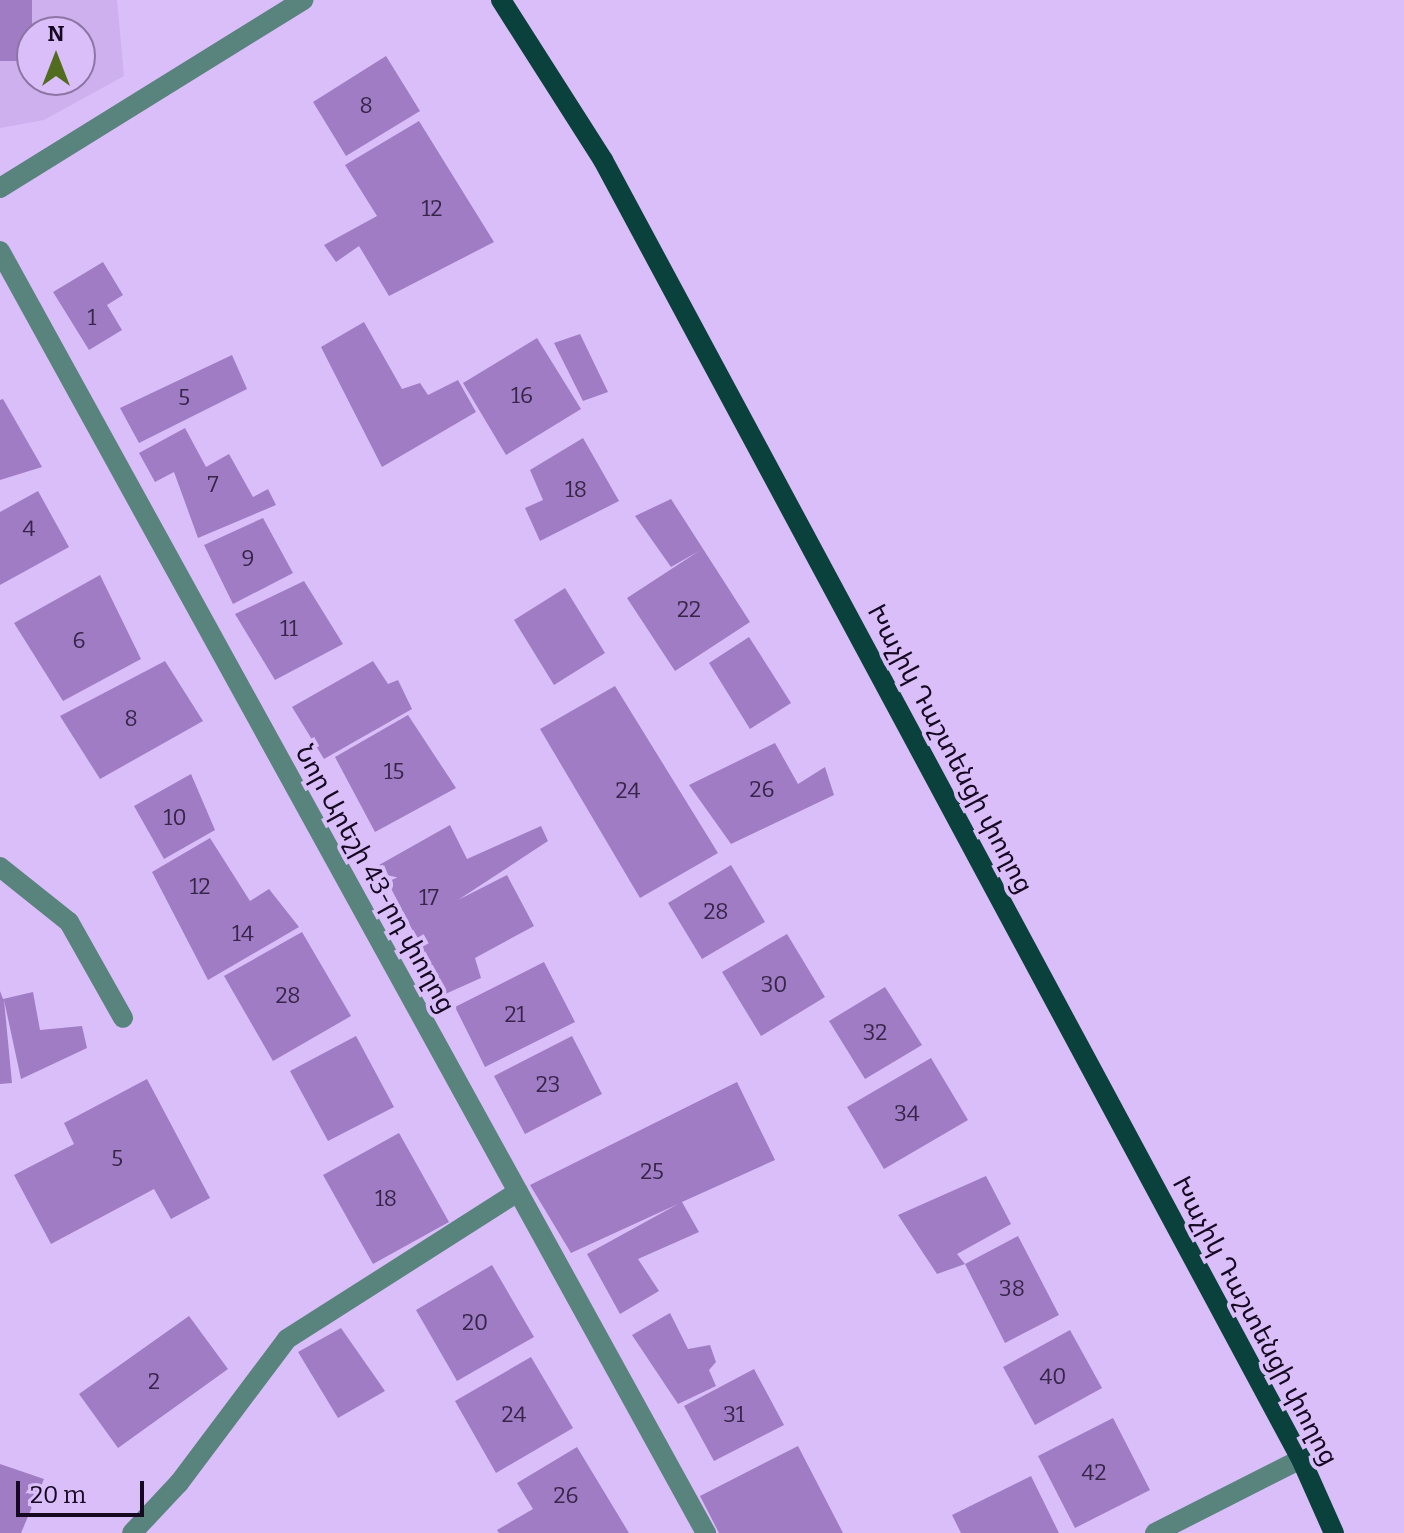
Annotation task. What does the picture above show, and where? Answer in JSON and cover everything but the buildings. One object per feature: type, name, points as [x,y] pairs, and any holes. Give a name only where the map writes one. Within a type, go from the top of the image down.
[{"type":"main road","name":"Խաչիկ Դաշտենցի փողոց","points":[[501,0],[603,160],[1301,1459],[1334,1533]]},
{"type":"street","points":[[0,188],[303,0]]},
{"type":"street","name":"Նոր Արեշի 43-րդ փողոց","points":[[0,251],[706,1533]]},
{"type":"street","points":[[0,867],[69,922],[123,1018]]},
{"type":"street","points":[[132,1533],[179,1483],[287,1339],[518,1192]]},
{"type":"street","points":[[1155,1533],[1301,1459]]},
{"type":"shaded area","points":[[0,0],[117,0],[124,76],[96,91],[96,16],[16,16],[16,96],[88,96],[44,120],[0,128]]}]
